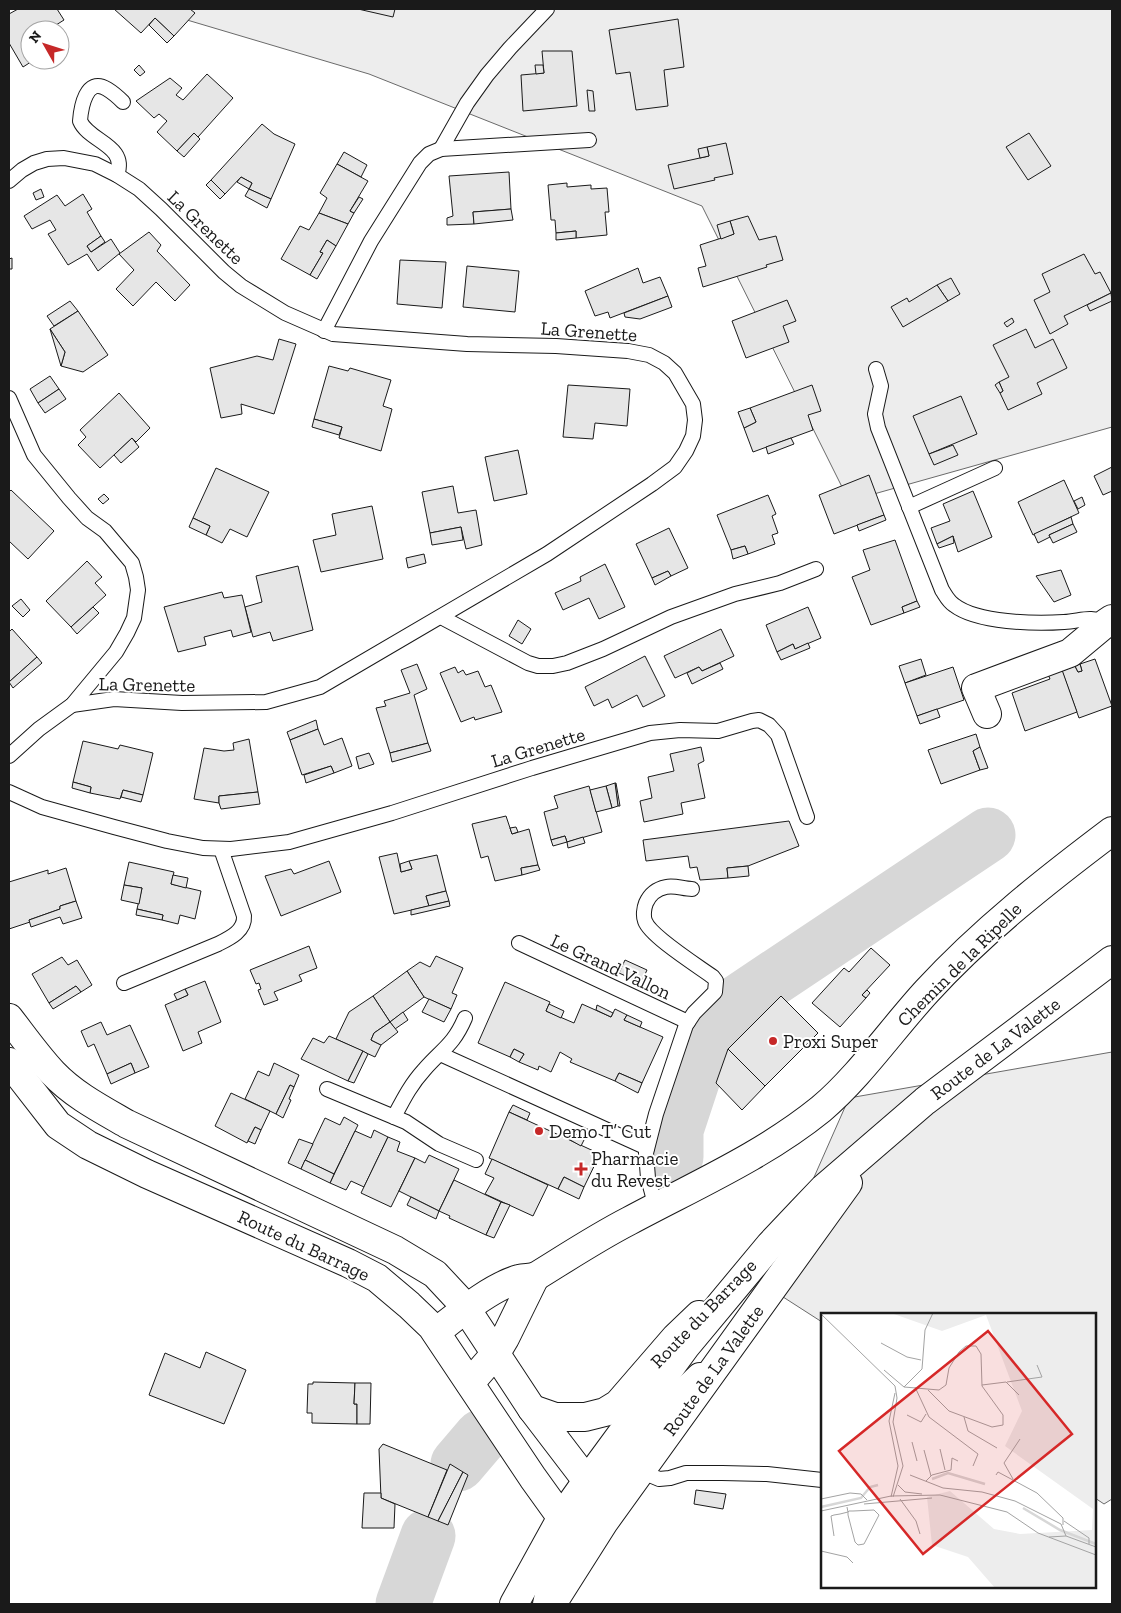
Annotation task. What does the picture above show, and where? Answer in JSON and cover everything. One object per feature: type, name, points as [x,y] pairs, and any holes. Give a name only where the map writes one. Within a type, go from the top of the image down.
[{"type":"street","points":[[987,714],[976,688],[1070,653],[1109,621]]},
{"type":"street","name":"Chemin de la Ripelle","points":[[436,1332],[482,1298],[519,1279],[535,1277],[629,1220],[656,1208],[792,1131],[843,1087],[928,990],[990,929],[1026,898],[1112,831]]},
{"type":"street","name":"Route de La Valette","points":[[575,1512],[586,1481],[686,1346],[770,1246],[824,1188],[933,1096],[1112,960]]},
{"type":"street","name":"Route du Barrage","points":[[9,1018],[53,1073],[93,1105],[126,1124],[395,1250],[435,1274],[466,1309],[532,1409],[586,1481]]},
{"type":"street","name":"Route du Barrage","points":[[9,1062],[58,1124],[68,1133],[88,1145],[147,1174],[355,1266],[377,1278],[404,1300],[436,1332],[556,1510],[575,1512]]},
{"type":"street","name":"Route de La Valette","points":[[552,1604],[604,1522],[880,1139]]},
{"type":"street","name":"Route du Barrage","points":[[532,1409],[555,1417],[585,1417],[604,1412],[618,1404],[676,1337],[770,1246]]},
{"type":"street","points":[[470,1383],[496,1353],[535,1277]]},
{"type":"street","points":[[514,1604],[575,1512],[595,1501],[670,1406],[727,1352]]},
{"type":"street","points":[[547,1604],[554,1573],[575,1512]]},
{"type":"lane","points":[[441,149],[466,103],[487,75],[547,9]]},
{"type":"lane","points":[[117,175],[119,166],[116,154],[102,140],[87,132],[80,121],[84,98],[92,87],[100,86],[107,89],[122,102]]},
{"type":"lane","points":[[324,331],[371,241],[420,163],[429,154],[441,149],[589,140]]},
{"type":"lane","name":"La Grenette","points":[[9,181],[34,163],[47,159],[64,158],[95,164],[139,188],[224,272],[241,286],[285,313],[333,334],[353,337],[467,344],[556,346],[628,351],[649,355],[664,363],[675,373],[693,404],[695,420],[693,436],[675,467],[645,490],[555,550],[320,686],[266,702],[182,703],[114,699],[72,705]]},
{"type":"lane","points":[[876,370],[881,386],[875,414],[878,428],[942,590],[947,598],[957,608],[983,617],[1003,621],[1054,623],[1091,618],[1109,621]]},
{"type":"lane","name":"La Grenette","points":[[9,398],[34,455],[69,498],[88,518],[105,531],[132,563],[138,590],[134,618],[116,652],[72,705],[39,729],[9,756]]},
{"type":"lane","points":[[910,507],[995,468]]},
{"type":"lane","points":[[441,617],[528,663],[538,666],[553,666],[567,663],[603,649],[671,617],[735,594],[780,583],[816,569]]},
{"type":"lane","name":"La Grenette","points":[[9,792],[42,807],[167,841],[203,848],[251,848],[304,838],[392,813],[532,768],[650,733],[680,730],[718,731],[759,720],[769,725],[778,735],[807,817]]},
{"type":"lane","points":[[124,984],[218,944],[241,928],[245,922],[244,916],[222,849]]},
{"type":"lane","points":[[656,1208],[646,1164],[647,1148],[659,1102],[688,1022],[714,992],[716,981],[652,932],[645,922],[644,912],[651,894],[658,889],[668,886],[692,889]]},
{"type":"lane","name":"Le Grand Vallon","points":[[519,944],[688,1022]]},
{"type":"lane","points":[[394,1117],[410,1086],[424,1068],[454,1041],[465,1018]]},
{"type":"lane","points":[[440,1054],[647,1148]]},
{"type":"lane","points":[[327,1089],[394,1117],[412,1126],[439,1144],[476,1160]]},
{"type":"lane","points":[[640,1471],[659,1479],[686,1473],[722,1473],[768,1474],[821,1480]]},
{"type":"shaded area","points":[[150,9],[1112,9],[1112,427],[849,501],[702,206],[369,74]]},
{"type":"shaded area","points":[[1112,1052],[1112,1499],[1104,1504],[1096,1499],[1096,1313],[821,1313],[821,1321],[766,1286],[849,1098]]},
{"type":"building","points":[[18,9],[57,9],[64,20],[20,20],[20,62],[9,43],[9,14]]},
{"type":"building","points":[[114,9],[190,9],[195,13],[174,36],[155,18],[141,33]]},
{"type":"building","points":[[358,9],[395,9],[393,17]]},
{"type":"building","points":[[155,18],[174,36],[167,43],[149,25]]},
{"type":"building","points":[[678,19],[684,67],[664,70],[668,106],[636,110],[630,72],[616,74],[609,30]]},
{"type":"building","points":[[542,51],[572,51],[577,106],[523,111],[521,75],[544,73]]},
{"type":"building","points":[[139,65],[145,72],[140,76],[134,70]]},
{"type":"building","points":[[535,65],[543,65],[544,73],[536,74]]},
{"type":"building","points":[[207,74],[233,98],[198,137],[194,133],[177,151],[157,132],[167,121],[159,114],[154,118],[136,101],[170,78],[182,88],[176,95],[183,100]]},
{"type":"building","points":[[587,90],[593,91],[595,111],[589,111]]},
{"type":"building","points":[[262,124],[274,134],[295,144],[271,199],[249,189],[252,183],[241,177],[225,194],[211,180]]},
{"type":"building","points":[[194,133],[200,139],[184,157],[177,151]]},
{"type":"building","points":[[1029,133],[1051,166],[1028,180],[1006,147]]},
{"type":"building","points":[[726,143],[733,174],[674,189],[668,165],[709,156],[707,147]]},
{"type":"building","points":[[707,147],[709,156],[700,158],[698,149]]},
{"type":"building","points":[[344,152],[367,165],[361,177],[337,164]]},
{"type":"building","points":[[337,164],[368,181],[350,211],[354,213],[348,224],[319,213],[327,198],[320,193]]},
{"type":"building","points":[[509,172],[511,209],[473,212],[474,224],[447,225],[447,218],[453,216],[449,176]]},
{"type":"building","points":[[241,177],[252,183],[249,189],[237,182]]},
{"type":"building","points":[[211,180],[225,194],[220,199],[206,185]]},
{"type":"building","points":[[567,183],[567,187],[591,185],[591,189],[607,188],[609,212],[605,212],[607,235],[576,238],[576,231],[556,233],[555,220],[551,220],[548,185]]},
{"type":"building","points":[[41,189],[44,197],[36,200],[33,193]]},
{"type":"building","points":[[249,189],[271,199],[267,208],[245,196]]},
{"type":"building","points":[[83,194],[92,209],[87,212],[101,236],[87,246],[91,252],[111,239],[120,253],[98,271],[87,254],[68,265],[48,234],[56,230],[50,220],[32,229],[24,216],[57,195],[65,206]]},
{"type":"building","points":[[359,197],[363,199],[354,213],[350,211]]},
{"type":"building","points":[[511,209],[513,220],[474,224],[473,212]]},
{"type":"building","points":[[319,213],[348,224],[336,246],[327,240],[320,252],[323,253],[310,275],[281,259],[300,226],[309,230]]},
{"type":"building","points":[[748,216],[759,240],[776,236],[783,260],[766,265],[767,267],[703,287],[698,268],[706,266],[700,245],[734,234],[730,221]]},
{"type":"building","points":[[730,221],[734,234],[721,239],[717,225]]},
{"type":"building","points":[[576,231],[576,238],[556,240],[556,233]]},
{"type":"building","points":[[149,232],[161,245],[157,251],[190,285],[175,301],[156,282],[133,306],[116,289],[134,270],[119,254]]},
{"type":"building","points":[[101,236],[105,242],[91,252],[87,246]]},
{"type":"building","points":[[327,240],[336,246],[317,279],[310,275],[323,253],[320,252]]},
{"type":"building","points":[[1084,254],[1095,274],[1100,272],[1111,293],[1064,316],[1068,324],[1050,334],[1034,300],[1050,292],[1042,274]]},
{"type":"building","points":[[12,258],[12,269],[9,269],[9,259]]},
{"type":"building","points":[[400,260],[446,262],[442,308],[397,304]]},
{"type":"building","points":[[467,266],[519,271],[515,312],[463,307]]},
{"type":"building","points":[[638,268],[643,283],[660,277],[668,296],[610,318],[608,312],[595,316],[585,291]]},
{"type":"building","points":[[951,278],[960,294],[948,301],[937,285]]},
{"type":"building","points":[[937,285],[948,301],[903,327],[891,307],[907,298],[909,302]]},
{"type":"building","points":[[1111,293],[1112,301],[1090,311],[1087,305]]},
{"type":"building","points":[[668,296],[672,307],[640,319],[625,317],[624,313]]},
{"type":"building","points":[[787,300],[796,321],[783,326],[789,342],[746,358],[732,321]]},
{"type":"building","points":[[70,301],[78,311],[54,326],[47,316]]},
{"type":"building","points":[[78,311],[108,355],[83,372],[61,366],[65,352],[50,329]]},
{"type":"building","points":[[1012,318],[1014,322],[1007,327],[1004,323]]},
{"type":"building","points":[[50,329],[65,352],[61,366]]},
{"type":"building","points":[[1026,329],[1035,348],[1053,339],[1067,368],[1037,383],[1042,394],[1008,410],[1000,393],[1003,391],[999,382],[1009,377],[993,345]]},
{"type":"building","points":[[279,339],[296,344],[274,414],[241,404],[242,414],[221,418],[210,368],[257,356],[273,360]]},
{"type":"building","points":[[329,366],[348,371],[350,368],[391,380],[383,406],[392,409],[381,451],[339,438],[342,427],[314,419]]},
{"type":"building","points":[[50,376],[59,389],[38,403],[30,389]]},
{"type":"building","points":[[999,382],[1003,391],[1000,393],[995,385]]},
{"type":"building","points":[[568,385],[630,389],[627,426],[595,423],[593,439],[563,437]]},
{"type":"building","points":[[812,385],[821,411],[808,415],[813,430],[753,452],[744,428],[756,422],[750,408]]},
{"type":"building","points":[[59,389],[66,399],[45,413],[38,403]]},
{"type":"building","points":[[119,393],[150,428],[136,442],[132,438],[100,468],[78,445],[86,437],[80,430]]},
{"type":"building","points":[[961,396],[977,434],[929,454],[913,416]]},
{"type":"building","points":[[750,408],[756,422],[744,428],[738,412]]},
{"type":"building","points":[[314,419],[342,427],[339,435],[312,427]]},
{"type":"building","points":[[132,438],[139,447],[121,463],[114,455]]},
{"type":"building","points":[[791,438],[794,444],[768,454],[766,447]]},
{"type":"building","points":[[953,445],[958,455],[934,465],[929,454]]},
{"type":"building","points":[[518,450],[527,494],[494,501],[485,457]]},
{"type":"building","points":[[1112,467],[1112,491],[1103,495],[1094,476]]},
{"type":"building","points":[[216,468],[269,492],[247,537],[230,529],[222,543],[206,535],[210,526],[193,518]]},
{"type":"building","points":[[869,475],[884,515],[834,534],[819,495]]},
{"type":"building","points":[[1064,480],[1079,513],[1033,535],[1018,502]]},
{"type":"building","points":[[453,486],[458,513],[476,510],[482,545],[466,549],[461,527],[430,533],[422,492]]},
{"type":"building","points":[[11,490],[54,531],[28,559],[9,541],[9,492]]},
{"type":"building","points":[[973,491],[992,537],[958,552],[953,536],[937,544],[931,528],[950,521],[943,504]]},
{"type":"building","points":[[104,494],[109,499],[103,504],[98,499]]},
{"type":"building","points":[[768,495],[776,514],[772,516],[778,533],[772,535],[775,544],[748,554],[745,546],[731,550],[717,515]]},
{"type":"building","points":[[1082,497],[1085,505],[1078,509],[1074,501]]},
{"type":"building","points":[[372,506],[383,559],[321,572],[313,540],[336,535],[332,514]]},
{"type":"building","points":[[884,515],[886,520],[859,531],[857,525]]},
{"type":"building","points":[[1071,517],[1073,524],[1049,535],[1050,537],[1038,543],[1034,534]]},
{"type":"building","points":[[193,518],[210,526],[206,535],[189,527]]},
{"type":"building","points":[[1073,524],[1077,532],[1053,543],[1049,535]]},
{"type":"building","points":[[461,527],[463,540],[432,545],[430,533]]},
{"type":"building","points":[[669,528],[688,568],[671,576],[668,571],[652,578],[636,544]]},
{"type":"building","points":[[953,536],[954,543],[939,548],[937,544]]},
{"type":"building","points":[[895,540],[917,601],[902,607],[904,613],[871,625],[852,577],[870,570],[863,550]]},
{"type":"building","points":[[745,546],[748,554],[733,559],[731,550]]},
{"type":"building","points":[[424,554],[426,563],[408,568],[406,558]]},
{"type":"building","points":[[87,561],[102,577],[95,583],[106,595],[71,627],[46,601]]},
{"type":"building","points":[[605,564],[625,607],[599,619],[589,598],[563,610],[555,593],[581,581],[580,577]]},
{"type":"building","points":[[298,566],[313,630],[273,641],[270,632],[253,637],[245,607],[262,602],[256,576]]},
{"type":"building","points":[[1061,570],[1071,595],[1054,602],[1036,576]]},
{"type":"building","points":[[668,571],[671,576],[655,585],[652,578]]},
{"type":"building","points":[[222,592],[224,598],[242,595],[251,632],[233,637],[231,630],[204,637],[206,645],[178,652],[164,607]]},
{"type":"building","points":[[21,599],[30,610],[23,617],[12,606]]},
{"type":"building","points":[[917,601],[920,607],[904,613],[902,607]]},
{"type":"building","points":[[93,607],[99,613],[77,634],[71,627]]},
{"type":"building","points":[[808,607],[821,638],[795,649],[793,644],[777,652],[766,625]]},
{"type":"building","points":[[518,620],[531,629],[522,644],[509,636]]},
{"type":"building","points":[[12,629],[37,657],[9,682],[9,632]]},
{"type":"building","points":[[721,629],[734,656],[702,671],[699,667],[675,678],[664,656]]},
{"type":"building","points":[[808,643],[810,648],[781,660],[777,652],[793,644],[795,649]]},
{"type":"building","points":[[645,656],[665,696],[643,707],[637,695],[612,708],[608,699],[594,706],[585,687]]},
{"type":"building","points":[[37,657],[42,663],[13,688],[9,682]]},
{"type":"building","points":[[921,659],[926,675],[905,683],[899,666]]},
{"type":"building","points":[[1095,659],[1112,706],[1079,718],[1062,671],[1075,666],[1078,672],[1082,671],[1080,664]]},
{"type":"building","points":[[720,663],[723,669],[692,684],[687,673],[699,667],[702,671]]},
{"type":"building","points":[[417,664],[427,689],[414,695],[428,743],[390,753],[376,708],[386,706],[384,701],[410,693],[401,670]]},
{"type":"building","points":[[1080,664],[1082,671],[1078,672],[1075,666]]},
{"type":"building","points":[[455,667],[458,673],[463,670],[466,675],[478,671],[485,687],[491,685],[502,712],[475,720],[474,717],[461,722],[440,673]]},
{"type":"building","points":[[953,667],[964,700],[917,716],[905,683]]},
{"type":"building","points":[[1061,667],[1077,712],[1025,731],[1012,693],[1050,679],[1047,672]]},
{"type":"building","points":[[937,709],[940,717],[920,724],[917,716]]},
{"type":"building","points":[[316,720],[318,729],[290,740],[287,732]]},
{"type":"building","points":[[318,729],[324,745],[342,738],[352,766],[334,773],[331,766],[302,775],[290,740]]},
{"type":"building","points":[[976,734],[980,747],[973,751],[980,770],[941,784],[928,750]]},
{"type":"building","points":[[249,739],[258,792],[219,796],[219,803],[194,799],[204,748],[224,751],[234,750],[233,743]]},
{"type":"building","points":[[83,741],[118,749],[120,745],[153,753],[143,795],[123,790],[120,799],[90,793],[91,787],[73,782]]},
{"type":"building","points":[[428,743],[431,751],[392,762],[390,753]]},
{"type":"building","points":[[701,747],[704,761],[698,764],[705,798],[681,803],[683,814],[644,822],[640,801],[652,798],[648,777],[674,771],[670,754]]},
{"type":"building","points":[[980,747],[988,768],[980,770],[973,751]]},
{"type":"building","points":[[369,753],[374,764],[359,769],[356,757]]},
{"type":"building","points":[[331,766],[334,773],[306,783],[304,775]]},
{"type":"building","points":[[73,782],[91,787],[90,793],[72,788]]},
{"type":"building","points":[[615,783],[618,806],[612,808],[606,786]]},
{"type":"building","points":[[616,783],[620,806],[618,806]]},
{"type":"building","points":[[589,786],[602,832],[567,842],[565,836],[551,840],[544,812],[558,808],[554,796]]},
{"type":"building","points":[[606,786],[612,808],[596,812],[590,790]]},
{"type":"building","points":[[123,790],[143,795],[141,802],[121,797]]},
{"type":"building","points":[[258,792],[260,804],[221,809],[219,796]]},
{"type":"building","points":[[506,816],[512,834],[529,829],[538,865],[521,868],[522,875],[495,881],[488,856],[481,858],[472,824]]},
{"type":"building","points":[[789,821],[799,846],[748,866],[727,868],[728,878],[700,880],[697,867],[690,868],[688,856],[646,861],[643,840]]},
{"type":"building","points":[[516,827],[518,832],[512,834],[510,828]]},
{"type":"building","points":[[565,836],[567,842],[553,846],[551,840]]},
{"type":"building","points":[[583,837],[585,843],[568,848],[567,842]]},
{"type":"building","points":[[397,853],[401,872],[412,869],[409,861],[437,855],[446,891],[426,896],[429,906],[394,914],[379,857]]},
{"type":"building","points":[[329,861],[341,892],[281,916],[265,876],[291,869],[294,874]]},
{"type":"building","points":[[409,861],[412,869],[401,872],[400,864]]},
{"type":"building","points":[[129,862],[174,872],[171,884],[201,891],[195,919],[180,915],[178,924],[162,920],[163,915],[137,909],[142,888],[124,885]]},
{"type":"building","points":[[538,865],[540,870],[522,875],[521,868]]},
{"type":"building","points":[[748,866],[749,876],[728,878],[727,868]]},
{"type":"building","points":[[66,868],[76,901],[29,920],[30,922],[9,929],[9,882],[48,870],[48,874]]},
{"type":"building","points":[[173,875],[188,878],[186,888],[171,884]]},
{"type":"building","points":[[124,885],[142,888],[139,904],[121,900]]},
{"type":"building","points":[[446,891],[449,901],[429,906],[426,896]]},
{"type":"building","points":[[76,901],[82,918],[63,924],[60,917],[31,927],[29,920]]},
{"type":"building","points":[[449,901],[450,906],[411,915],[411,910]]},
{"type":"building","points":[[137,909],[163,915],[162,920],[136,915]]},
{"type":"building","points":[[309,946],[317,968],[299,975],[302,981],[274,992],[278,1000],[264,1005],[258,990],[261,989],[259,983],[256,984],[250,970]]},
{"type":"building","points":[[871,948],[890,965],[862,995],[866,998],[840,1027],[812,1003],[844,968],[849,972]]},
{"type":"building","points":[[436,956],[463,968],[452,993],[457,995],[451,1009],[424,997],[407,971],[420,962],[430,967]]},
{"type":"building","points":[[62,957],[68,965],[77,960],[92,985],[81,992],[76,986],[49,1003],[32,974]]},
{"type":"building","points":[[625,960],[647,970],[641,983],[619,973]]},
{"type":"building","points":[[407,971],[424,997],[390,1022],[373,996]]},
{"type":"building","points":[[205,981],[221,1022],[198,1032],[202,1043],[183,1051],[165,1005],[188,995],[185,989]]},
{"type":"building","points":[[505,982],[550,1002],[546,1011],[574,1023],[582,1004],[611,1017],[615,1009],[627,1015],[624,1020],[663,1037],[642,1083],[619,1073],[615,1081],[570,1062],[572,1059],[560,1052],[551,1072],[539,1066],[538,1070],[519,1062],[524,1054],[514,1049],[510,1057],[478,1043]]},
{"type":"building","points":[[76,986],[81,992],[53,1009],[49,1003]]},
{"type":"building","points":[[185,989],[188,995],[177,1000],[174,994]]},
{"type":"building","points":[[867,990],[870,993],[866,998],[862,995]]},
{"type":"building","points":[[373,996],[390,1022],[374,1033],[371,1040],[381,1045],[375,1057],[336,1039],[349,1012]]},
{"type":"building","name":"Proxi Super","points":[[781,996],[818,1033],[765,1086],[728,1049]]},
{"type":"building","points":[[429,999],[451,1009],[444,1022],[422,1012]]},
{"type":"building","points":[[549,1004],[564,1011],[561,1018],[546,1011]]},
{"type":"building","points":[[597,1005],[613,1013],[611,1017],[596,1010]]},
{"type":"building","points":[[403,1012],[408,1020],[395,1029],[390,1022]]},
{"type":"building","points":[[627,1015],[642,1022],[640,1027],[624,1020]]},
{"type":"building","points":[[101,1022],[107,1035],[130,1025],[149,1067],[135,1073],[131,1063],[107,1074],[94,1044],[88,1047],[81,1031]]},
{"type":"building","points":[[390,1022],[398,1032],[381,1045],[371,1040],[374,1033]]},
{"type":"building","points":[[329,1036],[363,1051],[348,1081],[301,1059],[313,1038],[324,1043]]},
{"type":"building","points":[[514,1049],[524,1054],[519,1062],[510,1057]]},
{"type":"building","points":[[728,1049],[765,1086],[742,1110],[716,1083]]},
{"type":"building","points":[[363,1051],[368,1054],[354,1083],[348,1081]]},
{"type":"building","points":[[131,1063],[135,1073],[111,1084],[107,1074]]},
{"type":"building","points":[[274,1063],[299,1075],[294,1087],[290,1085],[276,1114],[245,1099],[258,1071],[269,1076]]},
{"type":"building","points":[[619,1073],[642,1083],[638,1093],[615,1081]]},
{"type":"building","points":[[290,1085],[294,1087],[289,1099],[291,1100],[283,1118],[276,1114]]},
{"type":"building","points":[[231,1093],[270,1111],[261,1130],[255,1127],[247,1143],[215,1126]]},
{"type":"building","points":[[513,1105],[530,1113],[527,1120],[509,1112]]},
{"type":"building","points":[[509,1112],[600,1154],[584,1187],[564,1177],[558,1189],[489,1158]]},
{"type":"building","points":[[344,1117],[358,1125],[334,1174],[305,1160],[325,1118],[340,1125]]},
{"type":"building","points":[[255,1127],[261,1130],[255,1144],[248,1141]]},
{"type":"building","points":[[374,1130],[388,1137],[364,1187],[351,1181],[346,1190],[330,1183],[355,1131],[371,1138]]},
{"type":"building","points":[[566,1130],[585,1138],[581,1146],[563,1136]]},
{"type":"building","points":[[388,1137],[400,1142],[397,1151],[415,1158],[391,1207],[361,1193]]},
{"type":"building","points":[[299,1139],[313,1144],[301,1169],[288,1163]]},
{"type":"building","points":[[429,1155],[459,1169],[439,1211],[399,1191],[415,1158],[425,1163]]},
{"type":"building","points":[[492,1159],[548,1185],[533,1216],[485,1194],[494,1178],[485,1174]]},
{"type":"building","points":[[305,1160],[334,1174],[330,1183],[301,1169]]},
{"type":"building","points":[[564,1177],[584,1187],[579,1199],[558,1189]]},
{"type":"building","points":[[454,1180],[501,1202],[486,1235],[449,1218],[450,1216],[439,1211]]},
{"type":"building","points":[[411,1197],[439,1211],[436,1219],[407,1205]]},
{"type":"building","points":[[501,1202],[510,1205],[494,1238],[486,1235]]},
{"type":"building","points":[[206,1352],[246,1370],[224,1424],[149,1395],[165,1353],[200,1368]]},
{"type":"building","points":[[313,1382],[355,1383],[354,1404],[357,1404],[357,1424],[312,1423],[312,1413],[307,1413],[308,1384],[313,1384]]},
{"type":"building","points":[[355,1383],[371,1383],[370,1424],[357,1424],[357,1404],[354,1404]]},
{"type":"building","points":[[383,1444],[447,1470],[428,1517],[381,1498],[379,1449]]},
{"type":"building","points":[[450,1464],[463,1472],[438,1521],[428,1517]]},
{"type":"building","points":[[463,1472],[468,1475],[448,1525],[438,1521]]},
{"type":"building","points":[[696,1490],[726,1494],[723,1509],[694,1504]]},
{"type":"building","points":[[364,1493],[381,1493],[381,1498],[395,1504],[394,1528],[362,1528]]},
{"type":"waterway","points":[[676,1157],[676,1130],[705,1042],[717,1021],[735,1004],[988,835]]},
{"type":"waterway","points":[[458,1464],[481,1437]]},
{"type":"waterway","points":[[403,1604],[428,1536]]},
{"type":"place","name":"Proxi Super","points":[[773,1041]]},
{"type":"place","name":"Demo T’ Cut","points":[[539,1131]]},
{"type":"place","name":"Pharmacie du Revest","points":[[581,1169]]}]
